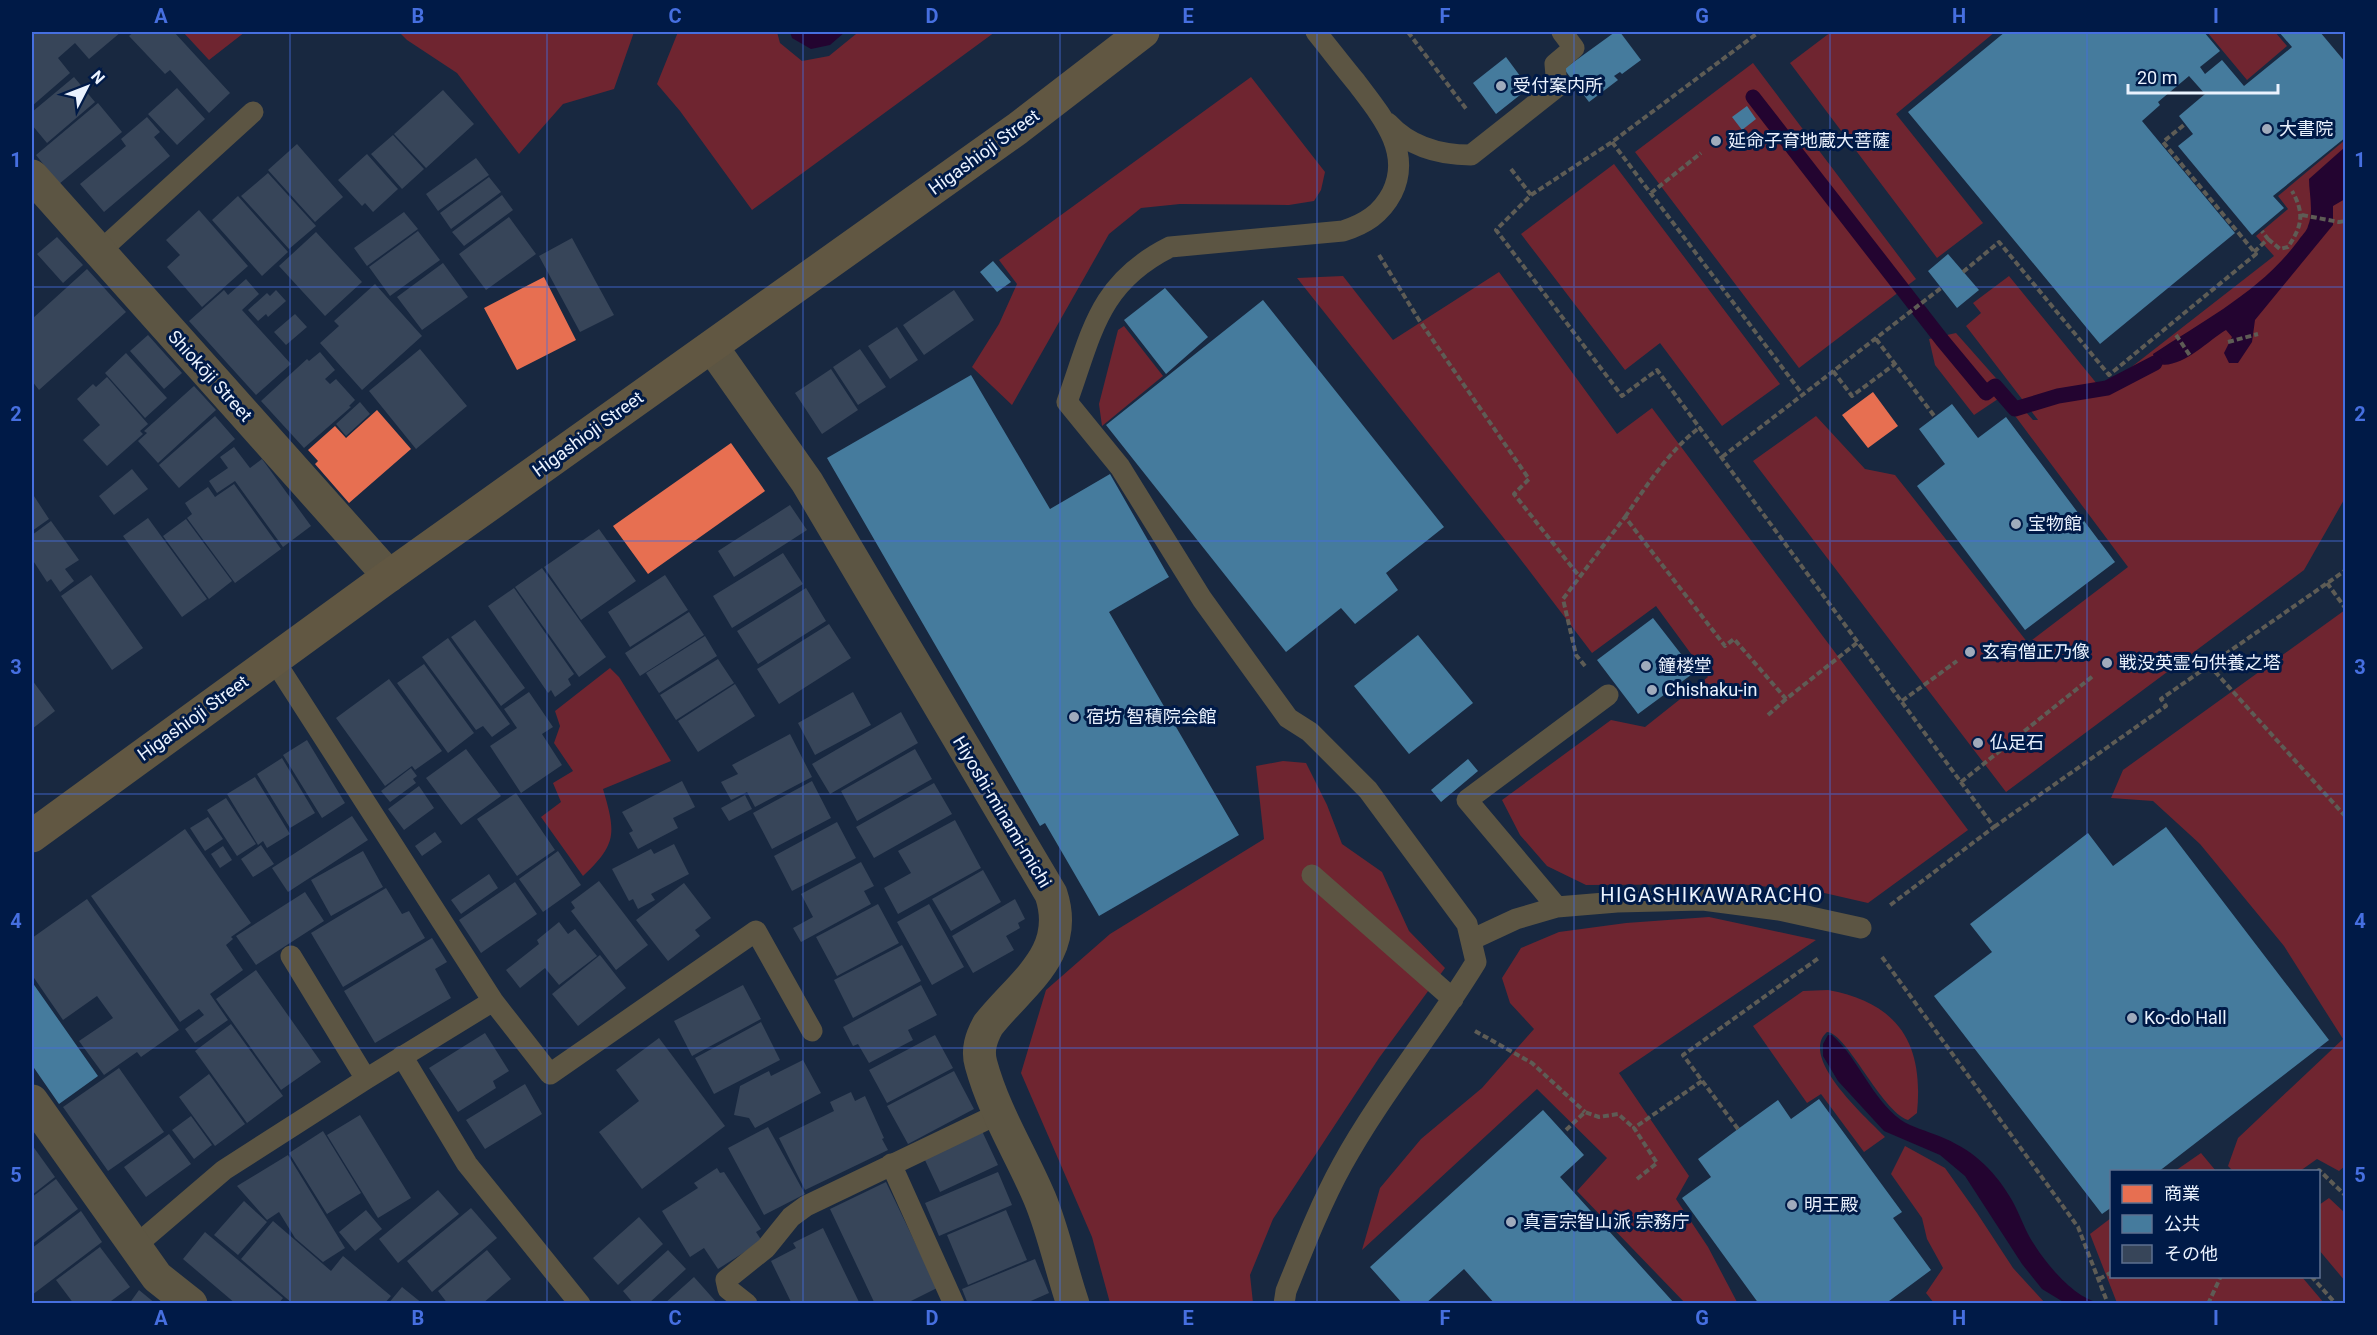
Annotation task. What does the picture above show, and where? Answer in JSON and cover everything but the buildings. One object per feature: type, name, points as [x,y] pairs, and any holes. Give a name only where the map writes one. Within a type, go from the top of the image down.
[{"type":"main road","name":"Higashioji Street","points":[[32,836],[389,576],[1017,129],[1143,32]]},
{"type":"street","name":"Shiokōji Street","points":[[32,177],[389,576]]},
{"type":"street","name":"Hiyoshi-minami-michi","points":[[712,347],[807,482],[1051,894],[1056,914],[1053,945],[1048,955],[992,1020],[982,1037],[979,1050],[981,1063],[1000,1113],[1040,1198],[1072,1304]]},
{"type":"street","points":[[32,1101],[157,1277],[191,1304]]},
{"type":"lane","points":[[1316,32],[1383,118],[1409,141],[1428,150],[1471,155],[1557,87],[1555,63],[1574,48],[1562,32]]},
{"type":"lane","points":[[99,252],[253,112]]},
{"type":"lane","points":[[1284,1304],[1286,1291],[1341,1165],[1476,962],[1473,939],[1467,924],[1368,789],[1310,732],[1288,718],[1202,599],[1120,467],[1067,402],[1101,309],[1119,284],[1156,254],[1170,247],[1343,231],[1375,216],[1387,203],[1395,186],[1399,169],[1398,151],[1383,118]]},
{"type":"lane","points":[[274,660],[493,1002],[550,1074],[756,931],[812,1031]]},
{"type":"lane","points":[[1557,907],[1467,800],[1608,695]]},
{"type":"lane","points":[[1312,874],[1448,1006]]},
{"type":"lane","points":[[1473,939],[1516,920],[1557,907],[1617,902],[1703,900],[1779,910],[1861,928]]},
{"type":"lane","points":[[291,956],[366,1078]]},
{"type":"lane","points":[[134,1247],[224,1170],[366,1078],[493,1002]]},
{"type":"lane","points":[[402,1056],[467,1164],[580,1304]]},
{"type":"lane","points":[[747,1304],[726,1285],[726,1280],[766,1248],[798,1212],[891,1164],[1000,1113]]},
{"type":"lane","points":[[891,1164],[954,1304]]},
{"type":"path","points":[[1408,32],[1532,195]]},
{"type":"path","points":[[1759,32],[1612,142],[1532,195],[1496,230],[1622,396],[1656,370],[1994,827]]},
{"type":"path","points":[[2185,124],[2163,142],[2254,252]]},
{"type":"path","points":[[1612,142],[1803,395]]},
{"type":"path","points":[[1650,193],[1701,153]]},
{"type":"path","points":[[2262,231],[2280,249],[2288,247],[2304,215],[2292,191]]},
{"type":"path","points":[[2304,215],[2338,222],[2346,221]]},
{"type":"path","points":[[1360,225],[1419,320],[1529,478],[1514,494],[1579,576]]},
{"type":"path","points":[[1963,272],[1999,242],[2109,375],[2256,254],[2254,252],[2268,239]]},
{"type":"path","points":[[1722,457],[1941,288]]},
{"type":"path","points":[[2228,342],[2258,334]]},
{"type":"path","points":[[2176,335],[2191,357]]},
{"type":"path","points":[[1876,339],[1935,417]]},
{"type":"path","points":[[1833,371],[1852,396],[1895,364]]},
{"type":"path","points":[[1608,695],[1576,655],[1563,599],[1625,517],[1649,481],[1687,437],[1700,427]]},
{"type":"path","points":[[1625,517],[1725,646],[1734,639],[1786,699]]},
{"type":"path","points":[[1738,1129],[1683,1055],[1861,928],[1994,827],[2166,706],[2161,699],[2346,570]]},
{"type":"path","points":[[2326,583],[2346,609]]},
{"type":"path","points":[[1768,715],[1858,642]]},
{"type":"path","points":[[1902,701],[1957,661]]},
{"type":"path","points":[[2209,665],[2346,817]]},
{"type":"path","points":[[1961,782],[2093,676]]},
{"type":"path","points":[[1861,928],[2079,1227],[2108,1302]]},
{"type":"path","points":[[1448,1006],[1532,1063],[1585,1112],[1599,1117],[1618,1114],[1634,1128],[1657,1163],[1637,1179]]},
{"type":"path","points":[[1634,1128],[1702,1081]]},
{"type":"path","points":[[1566,1130],[1585,1112]]},
{"type":"path","points":[[2320,1171],[2346,1196]]},
{"type":"path","points":[[2098,1279],[2110,1273]]},
{"type":"path","points":[[2208,1304],[2220,1278]]},
{"type":"path","points":[[2313,1278],[2336,1304]]},
{"type":"shaded area","points":[[183,32],[245,32],[209,60]]},
{"type":"shaded area","points":[[399,32],[634,32],[614,89],[563,104],[519,154],[457,73],[407,40]]},
{"type":"shaded area","points":[[678,32],[777,32],[780,43],[802,61],[829,56],[856,34],[855,32],[995,32],[752,210],[680,111],[657,84]]},
{"type":"shaded area","points":[[790,32],[845,32],[830,45],[811,49],[792,38]]},
{"type":"shaded area","points":[[1831,32],[1995,32],[1896,114],[1983,223],[1937,258],[1790,63]]},
{"type":"shaded area","points":[[2207,32],[2275,32],[2287,46],[2247,80]]},
{"type":"shaded area","points":[[1753,63],[1916,279],[1799,368],[1635,152]]},
{"type":"shaded area","points":[[1251,77],[1325,172],[1321,190],[1314,201],[1289,205],[1180,204],[1141,208],[1109,234],[1012,405],[972,367],[999,324],[1017,284],[999,260]]},
{"type":"shaded area","points":[[2345,140],[2345,498],[2304,570],[2006,792],[1753,461],[1816,416],[1865,469],[1895,475],[2028,643],[2128,567],[2001,397],[1974,415],[1935,365],[1929,339],[1956,333],[2033,420],[2038,420],[1966,326],[1981,313],[1973,303],[2009,276],[2102,390],[2274,256],[2256,236],[2288,209],[2278,196]]},
{"type":"shaded area","points":[[2345,147],[2345,199],[2333,206],[2333,225],[2255,320],[2252,342],[2238,363],[2229,363],[2224,353],[2232,337],[2226,330],[2183,360],[2164,365],[2155,363],[2153,354],[2230,304],[2267,275],[2283,259],[2298,241],[2310,221],[2309,179]]},
{"type":"shaded area","points":[[1614,164],[1780,384],[1722,426],[1660,343],[1625,370],[1521,234]]},
{"type":"shaded area","points":[[1499,272],[1617,434],[1652,408],[1968,830],[1868,903],[1820,892],[1740,884],[1586,885],[1547,866],[1520,835],[1502,800],[1611,720],[1645,727],[1708,677],[1656,606],[1592,653],[1518,556],[1297,278],[1343,276],[1393,340]]},
{"type":"shaded area","points":[[1124,326],[1163,376],[1102,426],[1099,404],[1118,330]]},
{"type":"shaded area","points":[[2345,610],[2345,1166],[2339,1171],[2317,1159],[2301,1170],[2232,1170],[2228,1166],[2238,1138],[2343,1039],[2284,946],[2200,844],[2153,801],[2111,798],[2123,770]]},
{"type":"shaded area","points":[[610,668],[619,677],[671,761],[603,789],[610,817],[611,837],[602,855],[583,876],[541,817],[561,802],[553,783],[573,771],[554,743],[560,726],[555,711]]},
{"type":"shaded area","points":[[1283,761],[1306,763],[1327,805],[1342,844],[1382,872],[1409,931],[1445,968],[1379,1058],[1273,1219],[1250,1275],[1253,1303],[1110,1303],[1092,1237],[1021,1073],[1046,990],[1110,934],[1264,839],[1256,766]]},
{"type":"shaded area","points":[[1709,917],[1816,940],[1619,1073],[1689,1176],[1676,1199],[1708,1247],[1737,1302],[1685,1303],[1577,1191],[1607,1158],[1537,1089],[1362,1250],[1380,1188],[1421,1139],[1482,1088],[1534,1029],[1510,1003],[1502,978],[1521,948],[1559,932],[1626,923]]},
{"type":"shaded area","points":[[1828,990],[1852,996],[1889,1016],[1901,1030],[1916,1066],[1917,1113],[1908,1120],[1887,1103],[1835,1036],[1827,1032],[1820,1043],[1821,1057],[1838,1087],[1885,1137],[1864,1152],[1821,1094],[1807,1103],[1753,1026],[1803,991]]},
{"type":"shaded area","points":[[1828,1035],[1832,1035],[1850,1055],[1881,1101],[1901,1120],[1951,1141],[1980,1160],[2003,1186],[2028,1234],[2050,1266],[2081,1295],[2092,1301],[2103,1303],[2065,1303],[2042,1289],[2022,1264],[1965,1176],[1940,1155],[1884,1131],[1838,1081],[1823,1056],[1823,1044]]},
{"type":"shaded area","points":[[1905,1146],[1945,1168],[2013,1268],[2045,1303],[1934,1303],[1926,1293],[1943,1268],[1927,1239],[1922,1218],[1891,1174]]},
{"type":"shaded area","points":[[2201,1153],[2215,1170],[2176,1170]]},
{"type":"shaded area","points":[[2329,1198],[2345,1213],[2345,1281],[2320,1251],[2320,1204]]},
{"type":"shaded area","points":[[2110,1219],[2110,1278],[2303,1278],[2324,1303],[2117,1303],[2090,1234]]},
{"type":"waterway","points":[[1753,97],[1986,393],[1995,386],[2015,409],[2058,396],[2107,388],[2155,363]]},
{"type":"place","name":"受付案内所","points":[[1501,86]]},
{"type":"place","name":"大書院","points":[[2267,129]]},
{"type":"place","name":"延命子育地蔵大菩薩","points":[[1716,141]]},
{"type":"place","name":"宝物館","points":[[2016,524]]},
{"type":"place","name":"玄宥僧正乃像","points":[[1970,652]]},
{"type":"place","name":"戦没英霊句供養之塔","points":[[2107,663]]},
{"type":"place","name":"鐘楼堂","points":[[1646,666]]},
{"type":"place","name":"Chishaku-in","points":[[1652,690]]},
{"type":"place","name":"宿坊 智積院会館","points":[[1074,717]]},
{"type":"place","name":"仏足石","points":[[1978,743]]},
{"type":"place","name":"Ko-do Hall","points":[[2132,1018]]},
{"type":"place","name":"明王殿","points":[[1792,1205]]},
{"type":"place","name":"真言宗智山派 宗務庁","points":[[1511,1222]]},
{"type":"district","name":"HIGASHIKAWARACHO","points":[[1712,895]]}]
